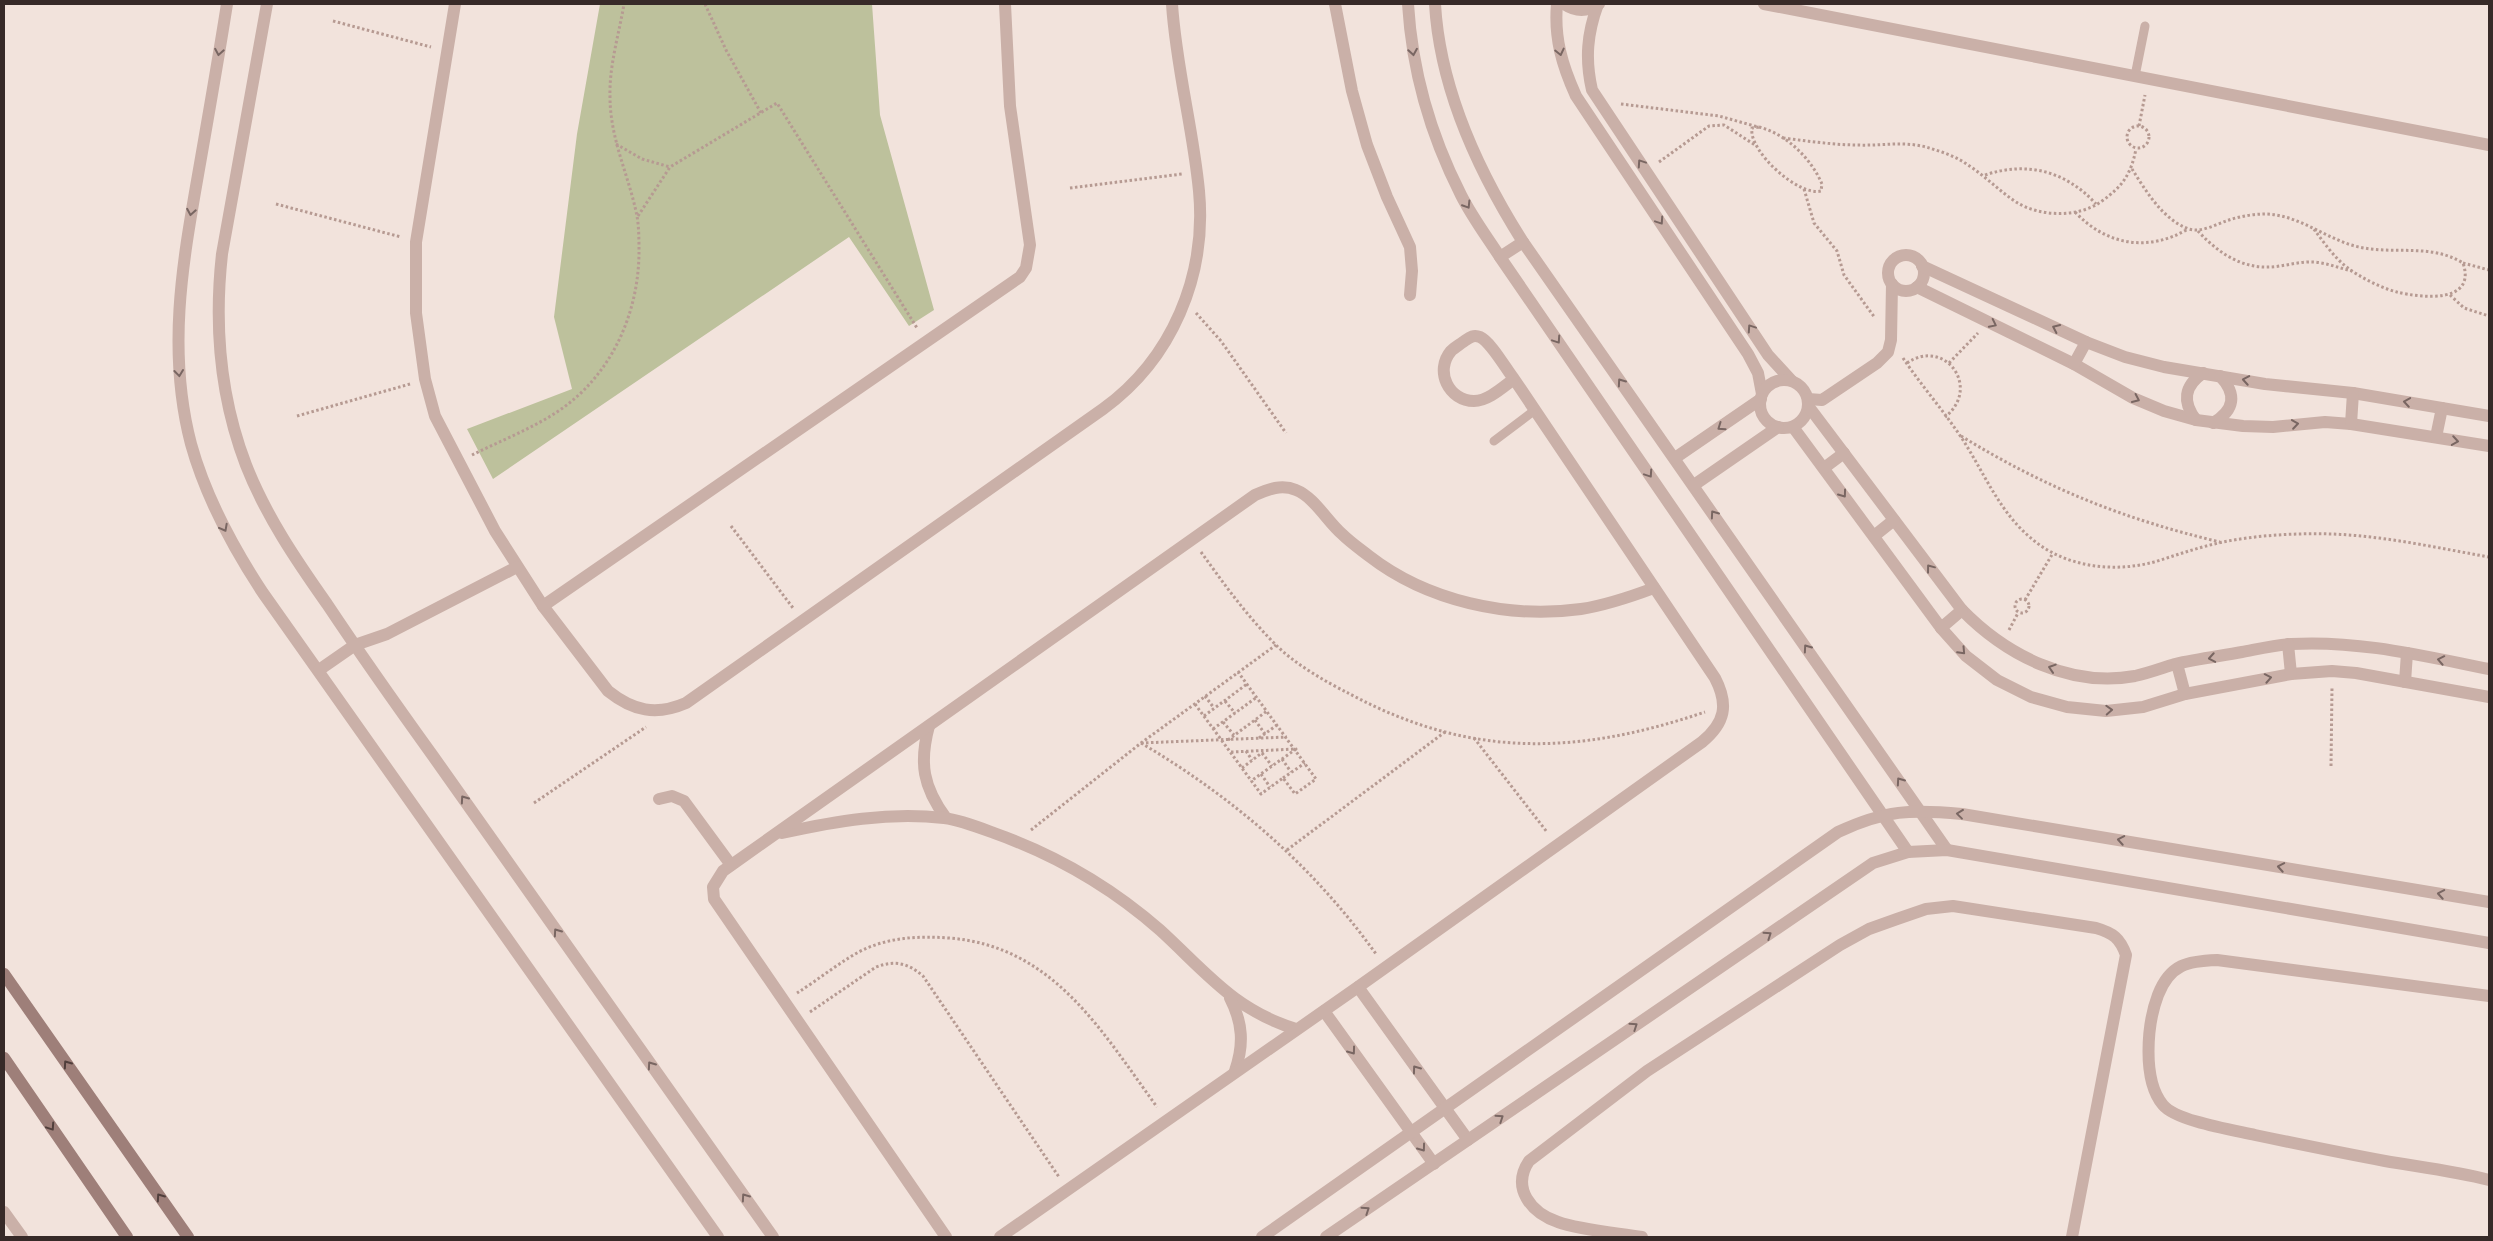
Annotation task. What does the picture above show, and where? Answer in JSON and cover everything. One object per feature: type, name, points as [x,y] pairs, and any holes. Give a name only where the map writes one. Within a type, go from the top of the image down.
[{"type":"street","points":[[227,4],[181,279],[177,320],[178,362],[183,403],[191,444],[204,483],[220,522],[240,558],[718,1237]]},
{"type":"street","points":[[267,4],[222,254],[218,296],[220,355],[234,428],[260,498],[278,532],[355,645],[773,1237]]},
{"type":"street","points":[[455,4],[416,242],[416,313],[425,379],[435,416],[458,462],[517,567],[543,606],[608,691],[622,702],[638,709],[654,712],[672,709],[686,703],[803,621],[1122,395],[1155,358],[1168,337],[1184,302],[1199,244],[1201,219],[1197,172],[1181,86],[1172,4]]},
{"type":"street","points":[[543,606],[1011,285],[1026,268],[1030,245],[1010,106],[1005,4]]},
{"type":"street","points":[[1335,4],[1352,91],[1367,145],[1387,197],[1410,247],[1412,271],[1410,295]]},
{"type":"street","points":[[1408,4],[1414,58],[1432,129],[1462,196],[1500,257],[1908,852]]},
{"type":"street","points":[[1435,4],[1443,55],[1466,133],[1482,171],[1523,242],[1948,850]]},
{"type":"street","points":[[1557,4],[1558,49],[1565,72],[1576,96],[1748,354],[1758,373],[1762,413],[1766,419],[1778,427],[1793,427],[1804,419],[1809,403]]},
{"type":"street","points":[[1564,4],[1571,9],[1581,11],[1590,9],[1598,4]]},
{"type":"street","points":[[1598,4],[1590,25],[1587,46],[1588,69],[1592,90],[1775,364],[1791,380],[1802,387],[1809,403],[1844,453],[1962,610],[1980,629],[2001,645],[2032,662],[2065,673],[2100,678],[2135,676],[2177,664],[2288,644],[2349,643],[2489,669]]},
{"type":"street","points":[[1764,4],[2489,145]]},
{"type":"street","points":[[1576,96],[1592,90]]},
{"type":"street","points":[[1644,199],[1659,190]]},
{"type":"street","points":[[1500,257],[1523,242]]},
{"type":"street","points":[[1809,403],[1822,400],[1877,363],[1888,352],[1891,340],[1892,284],[1888,272],[1894,260],[1906,256],[1918,260],[1922,266],[1923,277],[1917,287],[1904,291],[1892,284]]},
{"type":"street","points":[[1922,266],[2086,342],[2132,359],[2164,367],[2273,385],[2353,393],[2489,416]]},
{"type":"street","points":[[1703,286],[1716,276]]},
{"type":"street","points":[[1917,287],[2074,364],[2133,398],[2164,411],[2196,420],[2273,428],[2316,422],[2351,424],[2489,446]]},
{"type":"street","points":[[1972,313],[1983,294]]},
{"type":"street","points":[[1000,1237],[1358,987],[1713,733],[1721,720],[1724,706],[1722,691],[1715,678],[1514,379],[1486,341],[1478,336],[1470,337],[1451,351],[1444,364],[1444,378],[1450,390],[1461,399],[1475,401],[1489,396],[1514,379]]},
{"type":"street","points":[[2074,364],[2086,342]]},
{"type":"street","points":[[1748,354],[1763,346]]},
{"type":"street","points":[[2196,420],[2189,411],[2186,400],[2188,389],[2194,380],[2203,373]]},
{"type":"street","points":[[2213,422],[2223,417],[2230,407],[2232,395],[2228,384],[2220,376]]},
{"type":"street","points":[[1675,458],[1761,396],[1771,383],[1784,379],[1791,380]]},
{"type":"street","points":[[2351,424],[2353,393]]},
{"type":"street","points":[[2436,437],[2442,408]]},
{"type":"street","points":[[1694,485],[1778,427]]},
{"type":"street","points":[[1793,427],[1941,628],[1966,656],[1996,680],[2031,697],[2067,707],[2106,711],[2144,707],[2186,694],[2292,674],[2332,671],[2356,672],[2489,697]]},
{"type":"street","points":[[1824,468],[1844,453]]},
{"type":"street","points":[[946,1237],[714,899],[713,887],[717,878],[731,865],[1268,488],[1282,487],[1295,489],[1307,497],[1342,534],[1371,557],[1402,577],[1436,592],[1471,603],[1526,611],[1582,609],[1618,601],[1654,588]]},
{"type":"street","points":[[1874,536],[1894,520]]},
{"type":"street","points":[[319,670],[355,645],[387,634],[517,567]]},
{"type":"street","points":[[1941,628],[1962,610]]},
{"type":"street","points":[[2288,644],[2292,674]]},
{"type":"street","points":[[2405,682],[2407,653]]},
{"type":"street","points":[[2177,664],[2186,694]]},
{"type":"street","points":[[929,726],[924,745],[923,765],[927,784],[935,802],[946,818]]},
{"type":"street","points":[[659,799],[672,796],[684,801],[731,865]]},
{"type":"street","points":[[1262,1237],[1838,832],[1883,815],[1919,810],[1962,814],[2489,902]]},
{"type":"street","points":[[775,834],[860,818],[889,816],[946,818],[1016,841],[1071,867],[1122,899],[1168,938],[1229,996],[1267,1020],[1296,1029]]},
{"type":"street","points":[[1326,1237],[1873,863],[1908,852],[1948,850],[2489,943]]},
{"type":"street","points":[[1642,1237],[1558,1222],[1536,1211],[1527,1201],[1521,1186],[1523,1170],[1529,1161],[1647,1071],[1817,959],[1869,929],[1926,909],[1952,906],[2096,928],[2112,933],[2121,941],[2126,955],[2072,1237]]},
{"type":"street","points":[[2489,996],[2217,960],[2190,961],[2175,969],[2158,995],[2150,1039],[2148,1070],[2154,1092],[2164,1106],[2174,1113],[2209,1125],[2341,1153],[2489,1180]]},
{"type":"street","points":[[4,974],[188,1237]]},
{"type":"street","points":[[1358,987],[1468,1140]]},
{"type":"street","points":[[1229,996],[1237,1010],[1242,1041],[1235,1072]]},
{"type":"street","points":[[1324,1011],[1434,1164]]},
{"type":"street","points":[[4,1058],[126,1237]]},
{"type":"street","points":[[4,1212],[22,1237]]},
{"type":"lane","points":[[2135,76],[2145,26]]},
{"type":"lane","points":[[1494,441],[1535,410]]},
{"type":"path","points":[[458,462],[556,413],[581,393],[599,373],[614,350],[626,326],[634,300],[638,273],[637,217],[611,121],[610,82],[624,4]]},
{"type":"path","points":[[705,4],[726,50],[761,113]]},
{"type":"path","points":[[333,22],[446,51]]},
{"type":"path","points":[[2139,126],[2148,79]]},
{"type":"path","points":[[1600,102],[1719,116],[1769,130],[1782,138],[1809,161],[1822,184],[1821,191],[1815,192],[1804,189],[1777,170],[1755,145],[1731,129],[1717,124],[1702,129],[1647,172]]},
{"type":"path","points":[[637,217],[670,167],[777,103],[926,343]]},
{"type":"path","points":[[1717,124],[1719,116]]},
{"type":"path","points":[[2139,126],[2146,129],[2149,135],[2148,143],[2143,148],[2136,149],[2130,146],[2126,139],[2127,132],[2132,127],[2139,126]]},
{"type":"path","points":[[1755,145],[1751,135],[1752,128],[1759,127]]},
{"type":"path","points":[[1782,138],[1842,145],[1908,144],[1924,147],[1963,161],[2016,202],[2031,209],[2048,212],[2075,212],[2096,205],[2111,194],[2132,169],[2136,149]]},
{"type":"path","points":[[616,144],[642,160],[670,167]]},
{"type":"path","points":[[1984,176],[2011,168],[2038,169],[2052,173],[2076,185],[2096,205]]},
{"type":"path","points":[[2132,169],[2153,201],[2166,214],[2188,229],[2198,231],[2250,215],[2268,214],[2286,217],[2341,242],[2360,247],[2431,250],[2450,255],[2463,263],[2489,270]]},
{"type":"path","points":[[1070,188],[1197,172]]},
{"type":"path","points":[[1804,189],[1814,223],[1837,252],[1844,275],[1960,436],[1999,502],[2033,540],[2053,553],[2088,565],[2132,566],[2222,542],[2252,538],[2332,534],[2378,539],[2489,557]]},
{"type":"path","points":[[276,204],[416,242]]},
{"type":"path","points":[[2075,212],[2099,233],[2129,243],[2166,240],[2188,229]]},
{"type":"path","points":[[2313,228],[2333,254],[2354,272],[2378,285],[2398,292],[2450,295],[2458,291],[2464,284],[2466,272],[2463,263]]},
{"type":"path","points":[[2198,231],[2210,244],[2232,259],[2250,266],[2267,267],[2312,262],[2354,272]]},
{"type":"path","points":[[2450,295],[2464,308],[2489,316]]},
{"type":"path","points":[[1184,302],[1221,341],[1286,433]]},
{"type":"path","points":[[1949,363],[1988,322]]},
{"type":"path","points":[[1907,363],[1913,358],[1928,356],[1936,356],[1949,363],[1958,376],[1961,391],[1956,406],[1945,417]]},
{"type":"path","points":[[297,416],[425,379]]},
{"type":"path","points":[[1960,436],[2034,478],[2086,502],[2130,518],[2222,542]]},
{"type":"path","points":[[731,526],[803,621]]},
{"type":"path","points":[[1192,540],[1237,602],[1276,645],[1335,686],[1370,705],[1407,720],[1445,732],[1504,743],[1547,745],[1590,742],[1633,734],[1724,706]]},
{"type":"path","points":[[2025,600],[2053,553]]},
{"type":"path","points":[[2020,600],[2025,600],[2028,610],[2024,613],[2018,613],[2015,608],[2016,603],[2020,600]]},
{"type":"path","points":[[1016,841],[1140,743],[1276,645]]},
{"type":"path","points":[[2331,766],[2332,671]]},
{"type":"path","points":[[1238,672],[1296,749],[1316,779],[1295,794],[1283,778]]},
{"type":"path","points":[[1204,716],[1247,684]]},
{"type":"path","points":[[1205,696],[1214,708]]},
{"type":"path","points":[[1213,729],[1257,697]]},
{"type":"path","points":[[1225,701],[1235,714]]},
{"type":"path","points":[[1195,704],[1261,794],[1305,763]]},
{"type":"path","points":[[1228,740],[1267,711]]},
{"type":"path","points":[[1254,720],[1265,734]]},
{"type":"path","points":[[1223,722],[1234,735]]},
{"type":"path","points":[[1259,739],[1277,725]]},
{"type":"path","points":[[534,804],[647,726]]},
{"type":"path","points":[[1287,850],[1445,732]]},
{"type":"path","points":[[1140,743],[1287,737]]},
{"type":"path","points":[[1474,738],[1556,844]]},
{"type":"path","points":[[1140,743],[1172,762],[1224,798],[1287,850],[1328,893],[1386,967]]},
{"type":"path","points":[[1230,752],[1296,749]]},
{"type":"path","points":[[1251,781],[1296,749]]},
{"type":"path","points":[[1246,751],[1252,760]]},
{"type":"path","points":[[1242,768],[1263,752]]},
{"type":"path","points":[[1263,752],[1272,766]]},
{"type":"path","points":[[1282,759],[1291,772]]},
{"type":"path","points":[[1261,774],[1270,786]]},
{"type":"path","points":[[784,1002],[865,949],[897,938],[931,936],[965,939],[998,948],[1029,962],[1057,981],[1081,1005],[1166,1120]]},
{"type":"path","points":[[798,1021],[876,967],[888,963],[901,963],[913,968],[923,976],[1067,1190]]},
{"type":"green space","points":[[600,4],[872,4],[880,115],[934,310],[909,326],[849,237],[493,479],[467,429],[572,389],[554,317],[577,134]]}]
